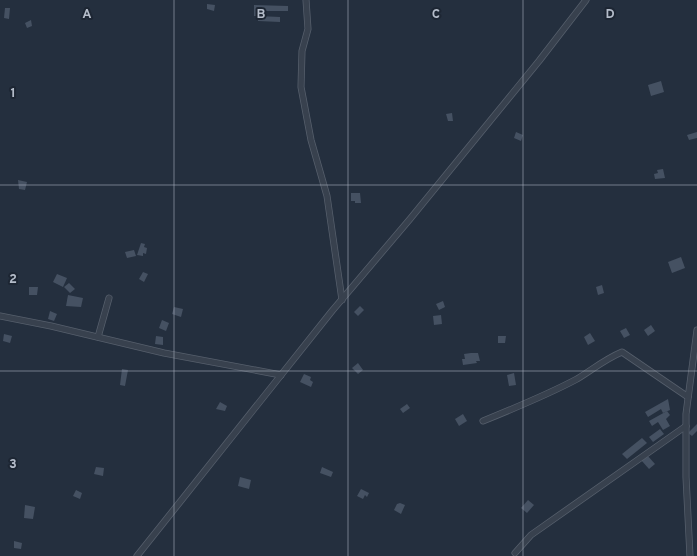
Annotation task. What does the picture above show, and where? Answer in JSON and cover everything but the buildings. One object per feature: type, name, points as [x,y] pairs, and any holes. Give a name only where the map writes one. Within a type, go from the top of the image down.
[{"type":"street","points":[[306,0],[308,29],[302,51],[301,87],[311,140],[327,196],[342,300]]},
{"type":"street","points":[[136,556],[342,300],[539,61],[586,0]]},
{"type":"street","points":[[98,337],[109,298]]},
{"type":"street","points":[[0,316],[164,353],[281,375]]},
{"type":"street","points":[[690,556],[686,477],[686,426],[688,397],[697,330]]},
{"type":"street","points":[[483,421],[550,393],[622,352],[688,397]]},
{"type":"street","points":[[515,553],[531,534],[686,426]]}]
